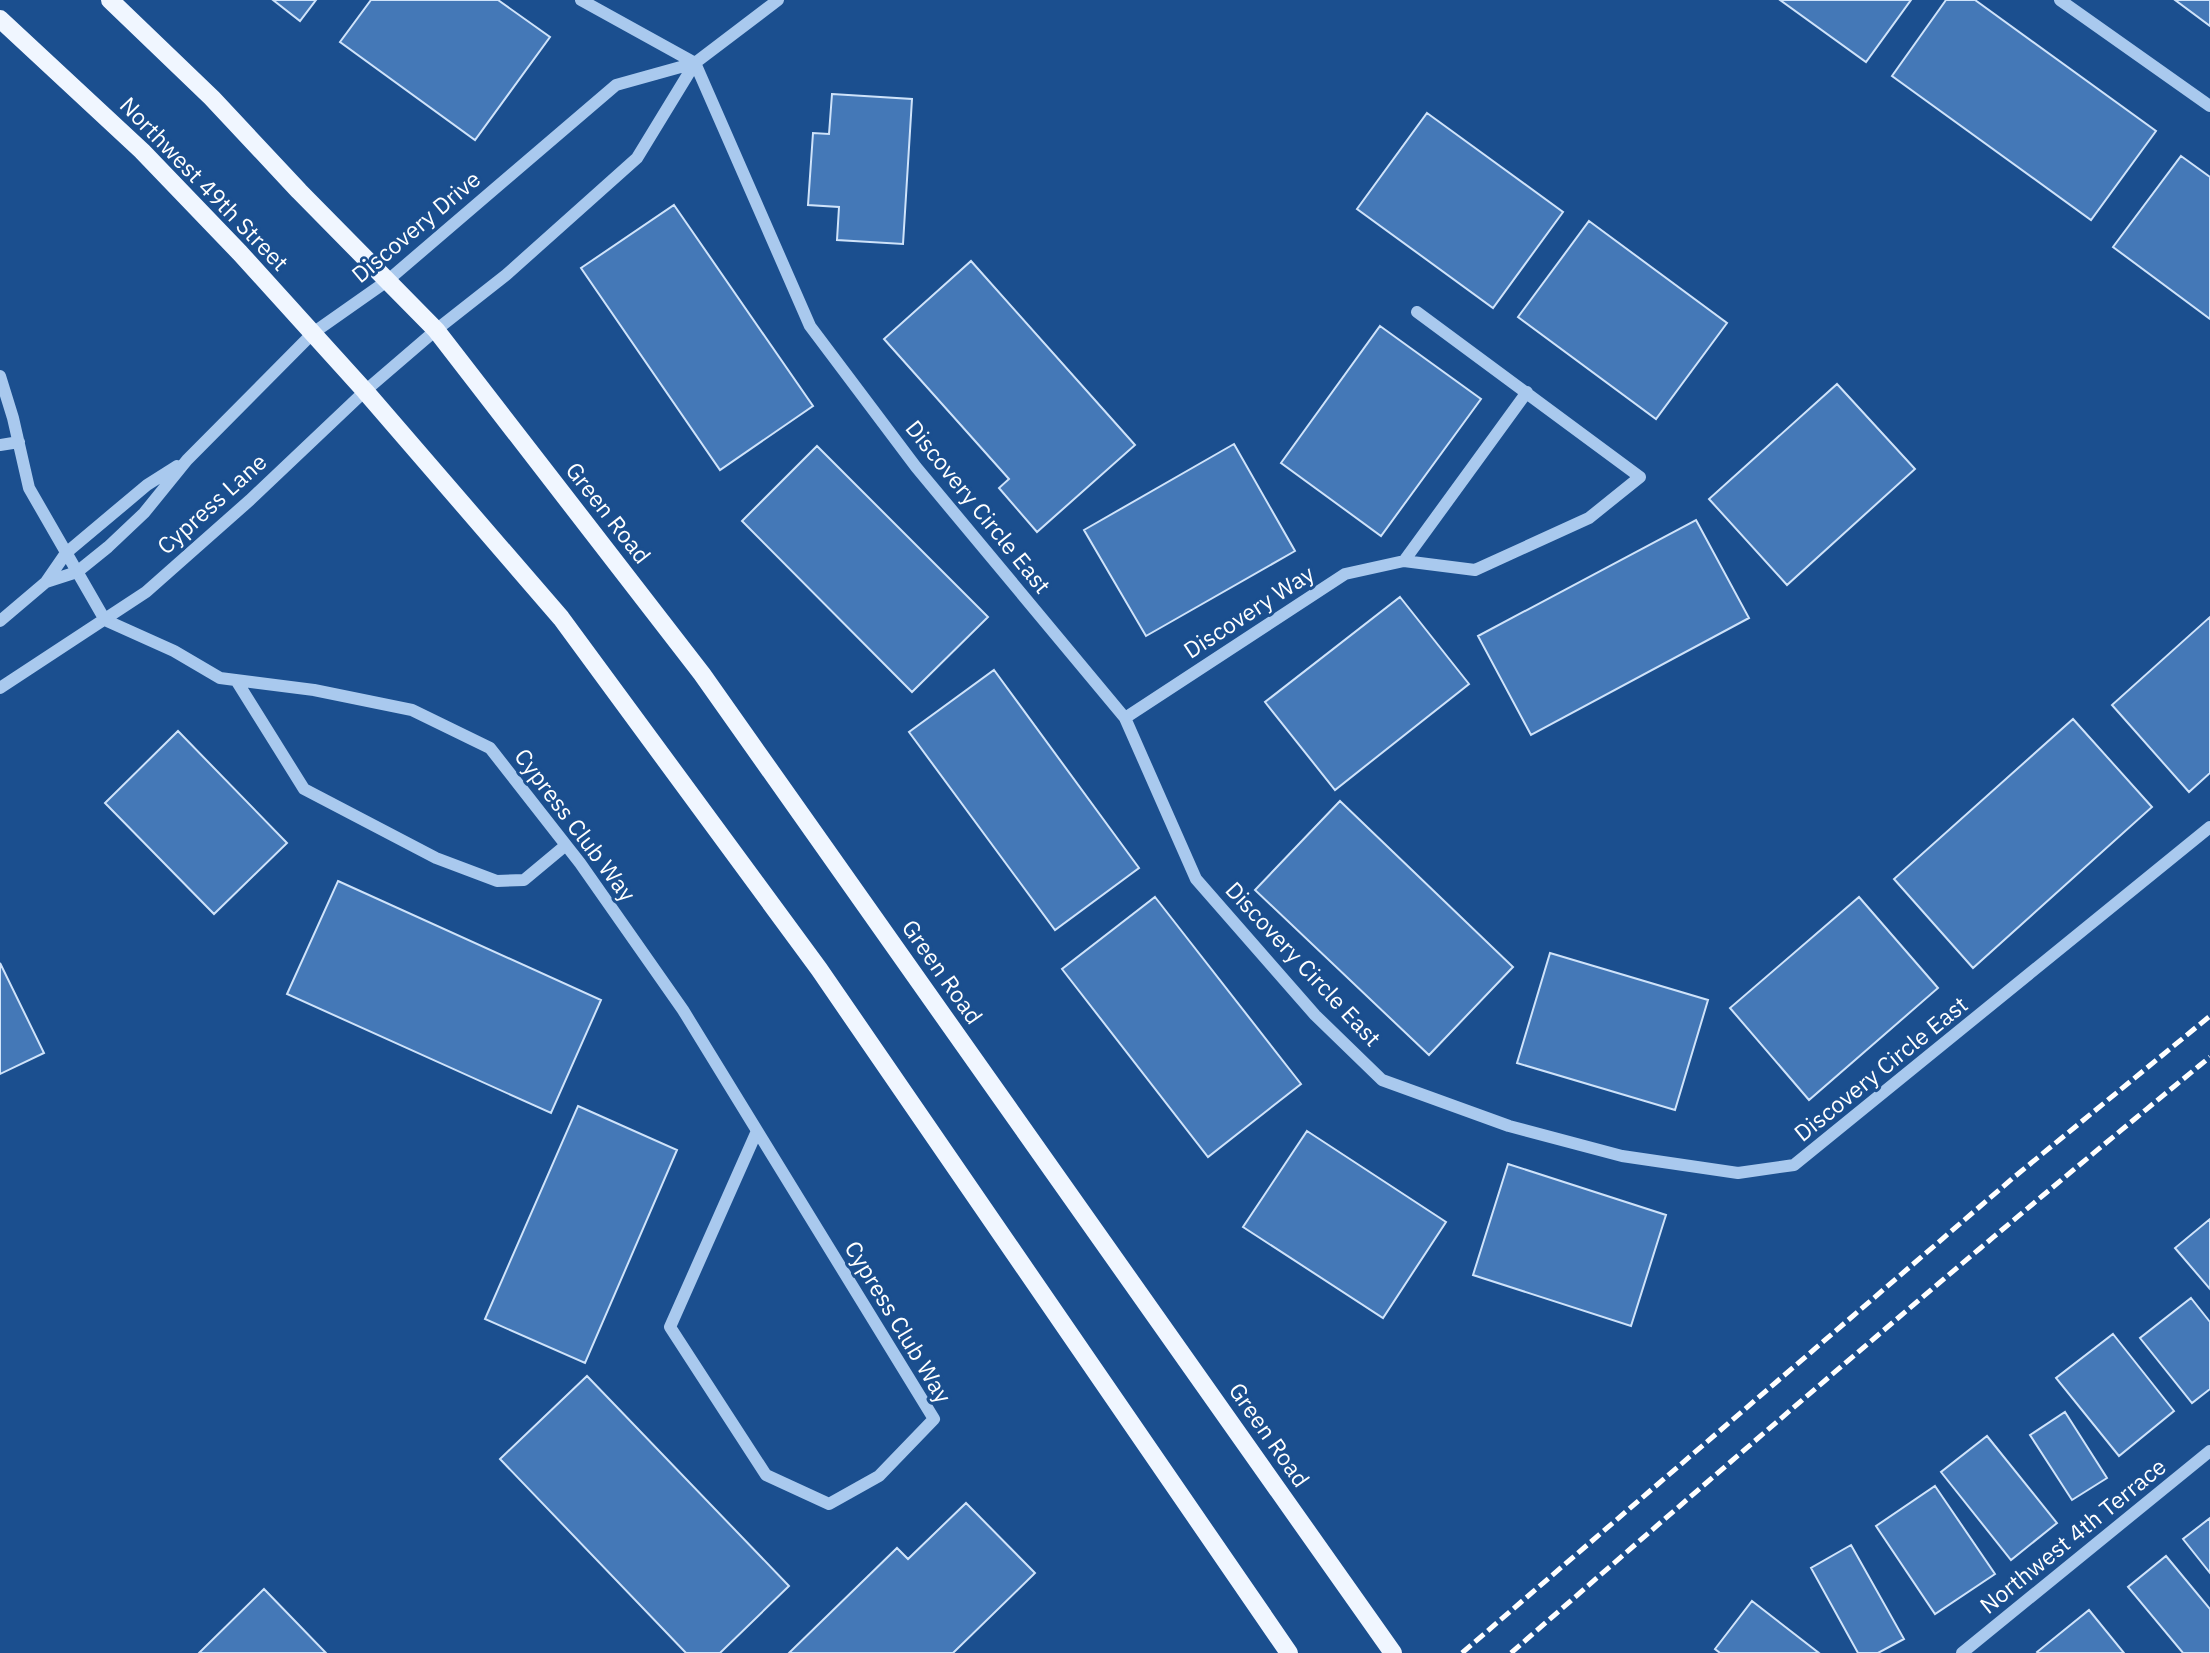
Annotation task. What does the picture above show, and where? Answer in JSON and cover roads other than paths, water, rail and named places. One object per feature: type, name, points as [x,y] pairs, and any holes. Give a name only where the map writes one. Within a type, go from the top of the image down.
[{"type":"main road","points":[[110,0],[212,97],[436,330]]},
{"type":"main road","name":"Northwest 49th Street","points":[[0,19],[142,151],[240,253],[365,391]]},
{"type":"main road","name":"Green Road","points":[[436,330],[702,674],[1393,1653]]},
{"type":"main road","points":[[365,391],[561,618],[819,969],[1289,1653]]},
{"type":"street","points":[[581,0],[695,63]]},
{"type":"street","name":"Discovery Drive","points":[[436,330],[506,275],[637,158],[695,63],[778,0]]},
{"type":"street","points":[[2060,0],[2210,106]]},
{"type":"street","name":"Discovery Drive","points":[[46,582],[77,572],[144,513],[187,460],[313,333],[387,281],[616,85],[695,63]]},
{"type":"street","name":"Discovery Circle East","points":[[695,63],[810,326],[916,467],[1125,718],[1196,879],[1315,1015],[1382,1080],[1521,1130],[1622,1156],[1738,1174],[1794,1165],[2210,827]]},
{"type":"street","name":"Discovery Way","points":[[1125,718],[1345,574],[1404,561],[1475,570],[1589,518],[1640,477],[1417,312]]},
{"type":"street","name":"Cypress Lane","points":[[0,688],[105,620],[156,583],[250,500],[365,391],[436,330]]},
{"type":"street","points":[[0,376],[29,488],[105,620]]},
{"type":"street","points":[[1404,561],[1527,392]]},
{"type":"street","points":[[0,445],[19,442]]},
{"type":"street","name":"Discovery Drive","points":[[46,582],[66,554],[147,485],[187,460]]},
{"type":"street","points":[[0,621],[46,582]]},
{"type":"street","name":"Cypress Club Way","points":[[105,620],[174,651],[220,678],[314,690],[412,710],[490,748],[566,845],[684,1010],[934,1419],[879,1476],[829,1504],[766,1475],[670,1327],[757,1131]]},
{"type":"street","points":[[236,680],[304,789],[436,858],[497,881],[524,880],[566,845]]},
{"type":"street","name":"Northwest 4th Terrace","points":[[1962,1653],[2210,1451]]},
{"type":"railway","points":[[1462,1653],[2013,1178],[2210,1016]]},
{"type":"railway","points":[[1511,1653],[1858,1352],[2210,1057]]}]
